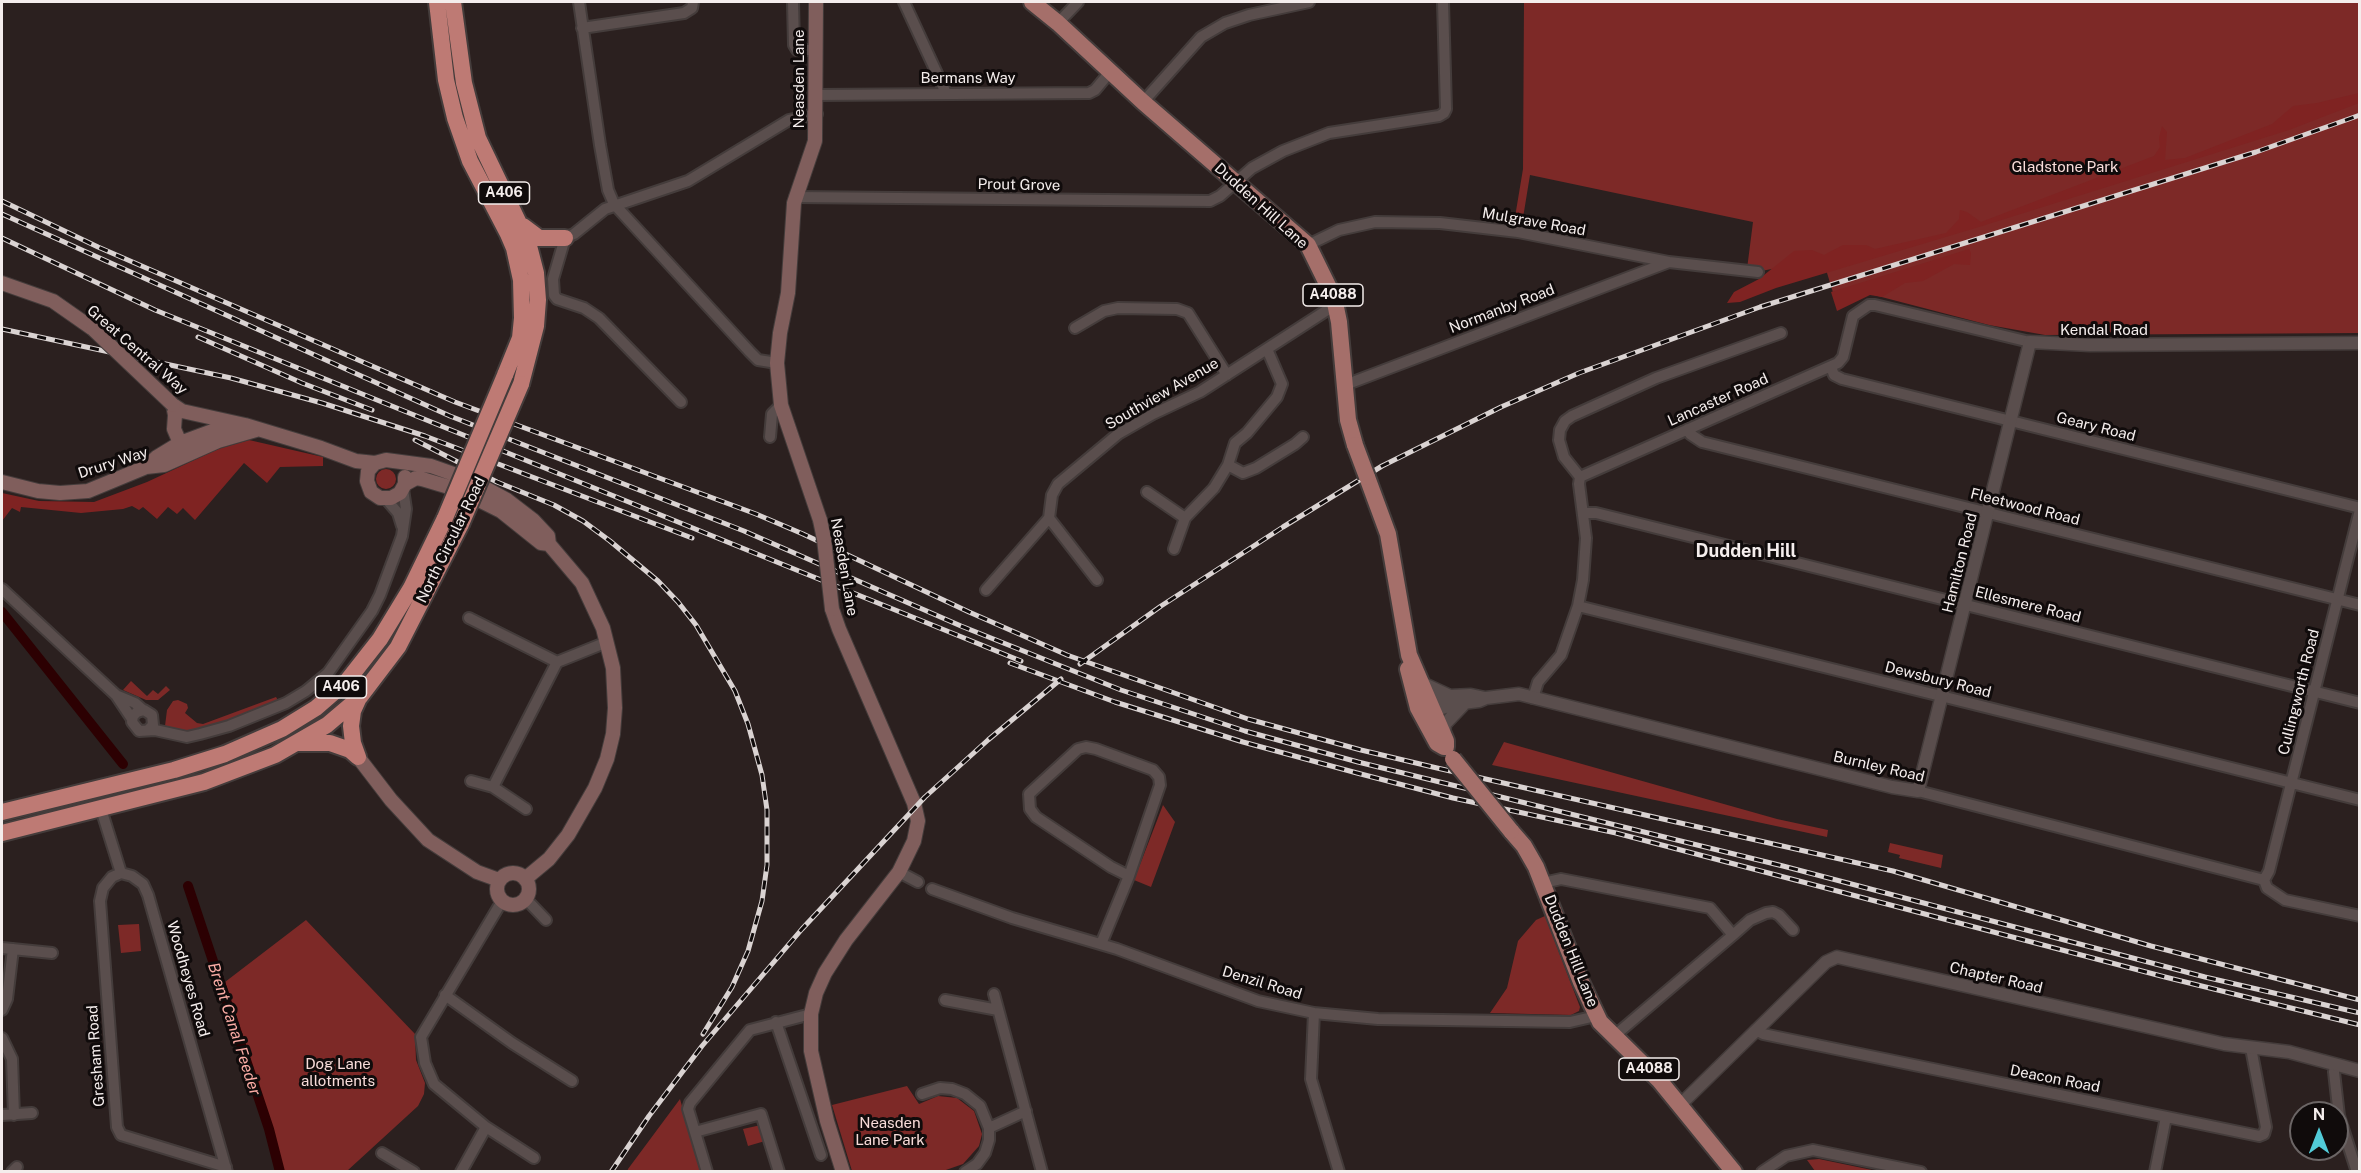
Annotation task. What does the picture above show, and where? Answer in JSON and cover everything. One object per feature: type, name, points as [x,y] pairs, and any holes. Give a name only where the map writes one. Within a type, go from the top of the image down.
[{"type":"highway","points":[[425,2],[433,10],[440,30]]},
{"type":"highway","name":"North Circular Road","points":[[2,812],[174,770],[216,757],[266,737],[316,708],[347,681],[380,639],[411,588],[445,518],[520,338],[523,296],[519,271],[508,234],[480,183],[458,128],[450,99],[437,2]]},
{"type":"highway","name":"North Circular Road","points":[[2,833],[223,776],[256,764],[299,743],[327,725],[360,697],[398,647],[461,524],[521,384],[534,340],[538,300],[533,259],[520,223],[490,165],[470,110],[453,2]]},
{"type":"highway","points":[[520,223],[539,238],[565,238]]},
{"type":"highway","points":[[358,757],[351,726],[353,711],[360,697]]},
{"type":"highway","points":[[299,743],[330,743],[350,750],[358,757]]},
{"type":"main road","name":"Neasden Lane","points":[[816,2],[817,114],[814,150],[795,197],[788,293],[777,363],[781,405],[809,481],[820,520],[832,609],[914,803],[918,821],[914,841],[899,872],[846,940],[825,973],[816,993],[811,1014],[811,1052],[827,1121],[843,1172]]},
{"type":"main road","name":"Dudden Hill Lane","points":[[1032,2],[1308,245],[1334,298],[1348,420],[1388,534],[1409,655],[1422,683],[1437,743],[1448,747],[1530,855],[1596,1016],[1613,1037],[1646,1066],[1734,1172]]},
{"type":"main road","name":"Great Central Way","points":[[2,283],[53,301],[93,329],[182,411],[250,427],[321,448],[346,459],[375,463],[386,460],[431,466],[468,479],[489,490],[533,520],[548,536],[549,544],[582,583],[608,642],[615,697],[613,734],[607,759],[595,788],[568,835],[549,859],[525,879]]},
{"type":"main road","points":[[173,405],[186,419],[197,443]]},
{"type":"main road","points":[[173,405],[174,429],[180,443]]},
{"type":"main road","points":[[146,467],[157,457],[180,443],[197,443],[250,427]]},
{"type":"main road","name":"Drury Way","points":[[2,482],[38,491],[75,493],[88,491],[146,467],[164,465],[197,443]]},
{"type":"main road","name":"Great Central Way","points":[[346,459],[367,481],[374,495],[386,499],[396,496],[416,478],[422,479],[459,490],[501,511],[541,543],[549,544]]},
{"type":"main road","points":[[394,461],[404,471],[404,487]]},
{"type":"main road","points":[[367,481],[368,471],[375,463]]},
{"type":"main road","name":"Dudden Hill Lane","points":[[1409,655],[1407,665],[1410,684],[1418,708],[1429,709]]},
{"type":"main road","points":[[358,757],[391,800],[428,840],[477,872],[499,880]]},
{"type":"main road","points":[[509,873],[520,874],[529,886],[525,898],[516,904],[502,901],[497,895],[499,880],[509,873]]},
{"type":"street","points":[[579,2],[604,168],[608,190],[615,204],[758,360],[777,363]]},
{"type":"street","points":[[793,2],[796,50],[816,50]]},
{"type":"street","points":[[904,2],[946,93]]},
{"type":"street","points":[[1058,23],[1078,2]]},
{"type":"street","points":[[1143,102],[1201,38],[1225,23],[1249,15],[1310,2]]},
{"type":"street","name":"Prout Grove","points":[[795,197],[1210,201],[1220,196],[1252,168],[1283,151],[1329,133],[1438,116],[1444,113],[1446,109],[1443,2]]},
{"type":"street","points":[[582,28],[684,13],[693,5]]},
{"type":"street","name":"Bermans Way","points":[[817,95],[1089,93],[1095,90],[1110,72]]},
{"type":"street","points":[[681,402],[599,318],[584,308],[557,299],[554,295],[553,279],[565,238],[574,234],[598,213],[615,204],[688,181],[789,120],[817,114]]},
{"type":"street","name":"Mulgrave Road","points":[[1308,245],[1339,230],[1375,222],[1411,221],[1518,232],[1669,262],[1758,272]]},
{"type":"street","name":"Normanby Road","points":[[1345,385],[1669,262]]},
{"type":"street","name":"Southview Avenue","points":[[986,590],[1049,518],[1052,495],[1059,484],[1118,434],[1153,414],[1200,392],[1335,305]]},
{"type":"street","name":"Kendal Road","points":[[1831,367],[1843,357],[1855,314],[1869,305],[2030,342],[2090,345],[2360,343]]},
{"type":"street","points":[[1075,328],[1104,311],[1118,308],[1177,309],[1188,314],[1227,375]]},
{"type":"street","points":[[1533,698],[1538,682],[1561,655],[1578,606],[1585,557],[1579,484],[1581,477],[1564,457],[1559,440],[1560,430],[1565,421],[1656,378],[1781,333]]},
{"type":"street","name":"Hamilton Road","points":[[1918,791],[2030,342]]},
{"type":"street","points":[[1174,549],[1185,518],[1214,488],[1228,465],[1235,443],[1247,433],[1277,397],[1282,384],[1267,349]]},
{"type":"street","name":"Geary Road","points":[[1831,367],[1834,375],[1842,379],[2360,509]]},
{"type":"street","name":"Lancaster Road","points":[[1581,477],[1831,367]]},
{"type":"street","points":[[770,436],[772,414],[781,405]]},
{"type":"street","name":"Fleetwood Road","points":[[1688,429],[1690,434],[1702,442],[2360,605]]},
{"type":"street","points":[[1228,465],[1242,473],[1256,468],[1304,437]]},
{"type":"street","points":[[148,730],[187,737],[229,726],[286,703],[306,691],[328,673],[367,618],[380,595],[403,529],[406,509],[404,487]]},
{"type":"street","points":[[1147,492],[1185,518]]},
{"type":"street","points":[[386,499],[398,513],[403,529]]},
{"type":"street","name":"Cullingworth Road","points":[[2264,880],[2270,871],[2360,509]]},
{"type":"street","name":"Ellesmere Road","points":[[1583,513],[1596,513],[2360,703]]},
{"type":"street","points":[[1049,518],[1097,580]]},
{"type":"street","points":[[2,589],[116,695],[132,719],[136,730],[142,732],[153,725],[150,713],[135,703],[116,695]]},
{"type":"street","name":"Dewsbury Road","points":[[1578,606],[2360,800]]},
{"type":"street","points":[[469,618],[557,662]]},
{"type":"street","points":[[493,787],[557,662],[608,642]]},
{"type":"street","name":"Burnley Road","points":[[1422,683],[1450,696],[1471,695],[1486,698]]},
{"type":"street","name":"Burnley Road","points":[[1429,709],[1519,694],[1892,787],[1918,791],[2264,880]]},
{"type":"street","name":"Burnley Road","points":[[1429,709],[1450,696]]},
{"type":"street","points":[[1448,747],[1445,724],[1463,705]]},
{"type":"street","points":[[132,719],[137,711],[143,710]]},
{"type":"street","points":[[1101,944],[1129,876],[1161,785],[1159,777],[1153,770],[1086,747],[1071,754],[1029,794],[1030,809],[1036,817],[1111,867],[1129,876]]},
{"type":"street","points":[[471,781],[493,787],[526,809]]},
{"type":"street","points":[[101,808],[121,873]]},
{"type":"street","points":[[899,872],[918,882]]},
{"type":"street","name":"Gresham Road","points":[[121,873],[112,878],[103,888],[100,901],[117,1127],[122,1135],[226,1170]]},
{"type":"street","name":"Woodheyes Road","points":[[121,873],[132,876],[143,884],[148,895],[226,1170]]},
{"type":"street","points":[[1543,883],[1561,879],[1710,908],[1733,935]]},
{"type":"street","points":[[2264,880],[2267,888],[2285,900],[2360,916]]},
{"type":"street","name":"Denzil Road","points":[[932,889],[1012,918],[1101,944],[1258,1001],[1314,1013],[1378,1019],[1570,1022],[1596,1016]]},
{"type":"street","points":[[525,898],[546,920]]},
{"type":"street","points":[[502,901],[421,1037],[425,1063],[434,1084],[486,1127],[534,1158]]},
{"type":"street","points":[[1613,1037],[1750,921],[1773,912],[1792,930]]},
{"type":"street","points":[[2,948],[52,953]]},
{"type":"street","points":[[2,1010],[7,999],[13,949]]},
{"type":"street","name":"Chapter Road","points":[[1680,1105],[1826,962],[1837,957],[2224,1044],[2289,1052],[2360,1071]]},
{"type":"street","points":[[994,994],[1042,1172]]},
{"type":"street","points":[[445,995],[512,1043],[572,1081]]},
{"type":"street","points":[[945,1000],[998,1010]]},
{"type":"street","points":[[1314,1013],[1311,1079],[1339,1172]]},
{"type":"street","points":[[707,1172],[688,1109],[690,1103],[750,1030],[811,1014]]},
{"type":"street","points":[[776,1022],[821,1155]]},
{"type":"street","name":"Deacon Road","points":[[1756,1030],[1763,1035],[2255,1136],[2264,1134],[2266,1127],[2250,1048]]},
{"type":"street","points":[[2,1038],[12,1059],[14,1114]]},
{"type":"street","points":[[2335,1065],[2339,1116],[2356,1172]]},
{"type":"street","points":[[922,1094],[940,1088],[961,1092],[980,1106],[989,1128],[989,1140],[985,1153],[977,1164],[964,1172]]},
{"type":"street","points":[[989,1128],[1026,1111]]},
{"type":"street","points":[[2,1115],[32,1113]]},
{"type":"street","points":[[695,1131],[761,1114],[779,1172]]},
{"type":"street","points":[[2155,1172],[2166,1117]]},
{"type":"street","points":[[461,1172],[486,1127]]},
{"type":"street","points":[[1762,1172],[1786,1156],[1814,1150],[1921,1172]]},
{"type":"street","points":[[382,1153],[414,1172]]},
{"type":"green space","name":"Gladstone Park","points":[[1524,2],[2359,2],[2359,333],[2045,335],[1989,325],[1870,294],[1838,309],[1824,263],[1819,260],[1756,272],[1747,269],[1753,222],[1530,175],[1522,224],[1514,223],[1523,169]]},
{"type":"green space","points":[[386,469],[393,472],[396,479],[393,486],[386,489],[379,486],[376,479],[379,472]]},
{"type":"green space","points":[[131,681],[147,696],[153,690],[158,694],[166,686],[170,690],[158,700],[146,700],[123,690]]},
{"type":"green space","points":[[276,697],[279,702],[239,718],[192,732],[183,732],[165,726],[167,710],[173,701],[178,700],[187,704],[188,708],[185,713],[197,723],[203,724]]},
{"type":"green space","points":[[1504,742],[1777,819],[1828,830],[1827,837],[1492,765]]},
{"type":"green space","points":[[1163,805],[1175,822],[1151,887],[1134,880]]},
{"type":"green space","points":[[1890,843],[1943,855],[1941,868],[1899,858],[1900,855],[1888,852]]},
{"type":"green space","points":[[1545,916],[1580,1007],[1579,1011],[1571,1015],[1490,1013],[1507,988],[1518,941],[1536,920]]},
{"type":"green space","name":"Dog Lane allotments","points":[[306,920],[415,1034],[416,1060],[425,1083],[424,1094],[418,1106],[347,1171],[283,1171],[274,1135],[225,982]]},
{"type":"green space","points":[[139,924],[141,951],[121,953],[118,925]]},
{"type":"green space","name":"Neasden Lane Park","points":[[907,1086],[919,1104],[938,1096],[957,1098],[974,1111],[982,1134],[979,1146],[963,1164],[943,1171],[852,1171],[832,1105]]},
{"type":"green space","points":[[680,1099],[700,1171],[627,1172],[628,1169]]},
{"type":"green space","points":[[761,1125],[765,1141],[748,1146],[743,1129]]},
{"type":"green space","points":[[1819,1159],[1876,1171],[1815,1171],[1807,1160]]},
{"type":"shaded area","points":[[2359,93],[2359,103],[2289,130],[1776,288],[1740,302],[1727,303],[1734,292],[1759,279],[1794,251],[1812,250],[1824,255],[1843,245],[1866,245],[1875,249],[1946,233],[1959,219],[1960,210],[1981,222],[2154,156],[2160,147],[2159,138],[2162,126],[2167,132],[2165,160],[2185,158],[2272,124],[2293,106]]},
{"type":"shaded area","points":[[1969,249],[1970,265],[1954,264],[1923,281],[1905,283],[1882,297],[1870,295],[1837,311],[1831,292]]},
{"type":"shaded area","points":[[249,440],[323,457],[323,466],[280,467],[267,483],[244,463],[195,520],[183,508],[177,514],[168,507],[157,519],[143,507],[139,510],[132,506],[81,513],[21,507],[20,512],[12,508],[2,521],[2,493],[39,501],[94,502],[147,482],[218,449]]},
{"type":"waterway","name":"Brent Canal Feeder","points":[[2,612],[123,764]]},
{"type":"waterway","name":"Brent Canal Feeder","points":[[188,886],[269,1129],[280,1172]]},
{"type":"railway","points":[[1080,664],[1161,606],[1382,466],[1501,407],[1579,373],[1760,307],[2256,152],[2360,115]]},
{"type":"railway","points":[[2,201],[98,247],[455,402],[756,514],[1067,655],[1248,719],[1437,768],[1893,871],[2151,946],[2360,1000]]},
{"type":"railway","points":[[2,214],[450,416],[744,531],[961,626],[1121,690],[1245,731],[1358,762],[1783,866],[2205,977],[2360,1013]]},
{"type":"railway","points":[[2,238],[155,310],[1021,661]]},
{"type":"railway","points":[[2,329],[231,378],[322,403],[425,436],[692,538]]},
{"type":"railway","points":[[198,337],[302,383],[372,410]]},
{"type":"railway","points":[[415,440],[497,482],[554,505],[583,521],[610,541],[658,581],[678,602],[696,625],[735,691],[748,724],[762,775],[767,810],[767,865],[762,901],[748,951],[732,987],[703,1034]]},
{"type":"railway","points":[[1010,663],[1115,702],[1243,742],[1357,773],[1453,798],[1616,833],[2165,977],[2360,1025]]},
{"type":"railway","points":[[611,1172],[649,1116],[702,1046],[802,929],[925,797],[1061,679]]},
{"type":"district","name":"Dudden Hill","points":[[1746,551]]}]
